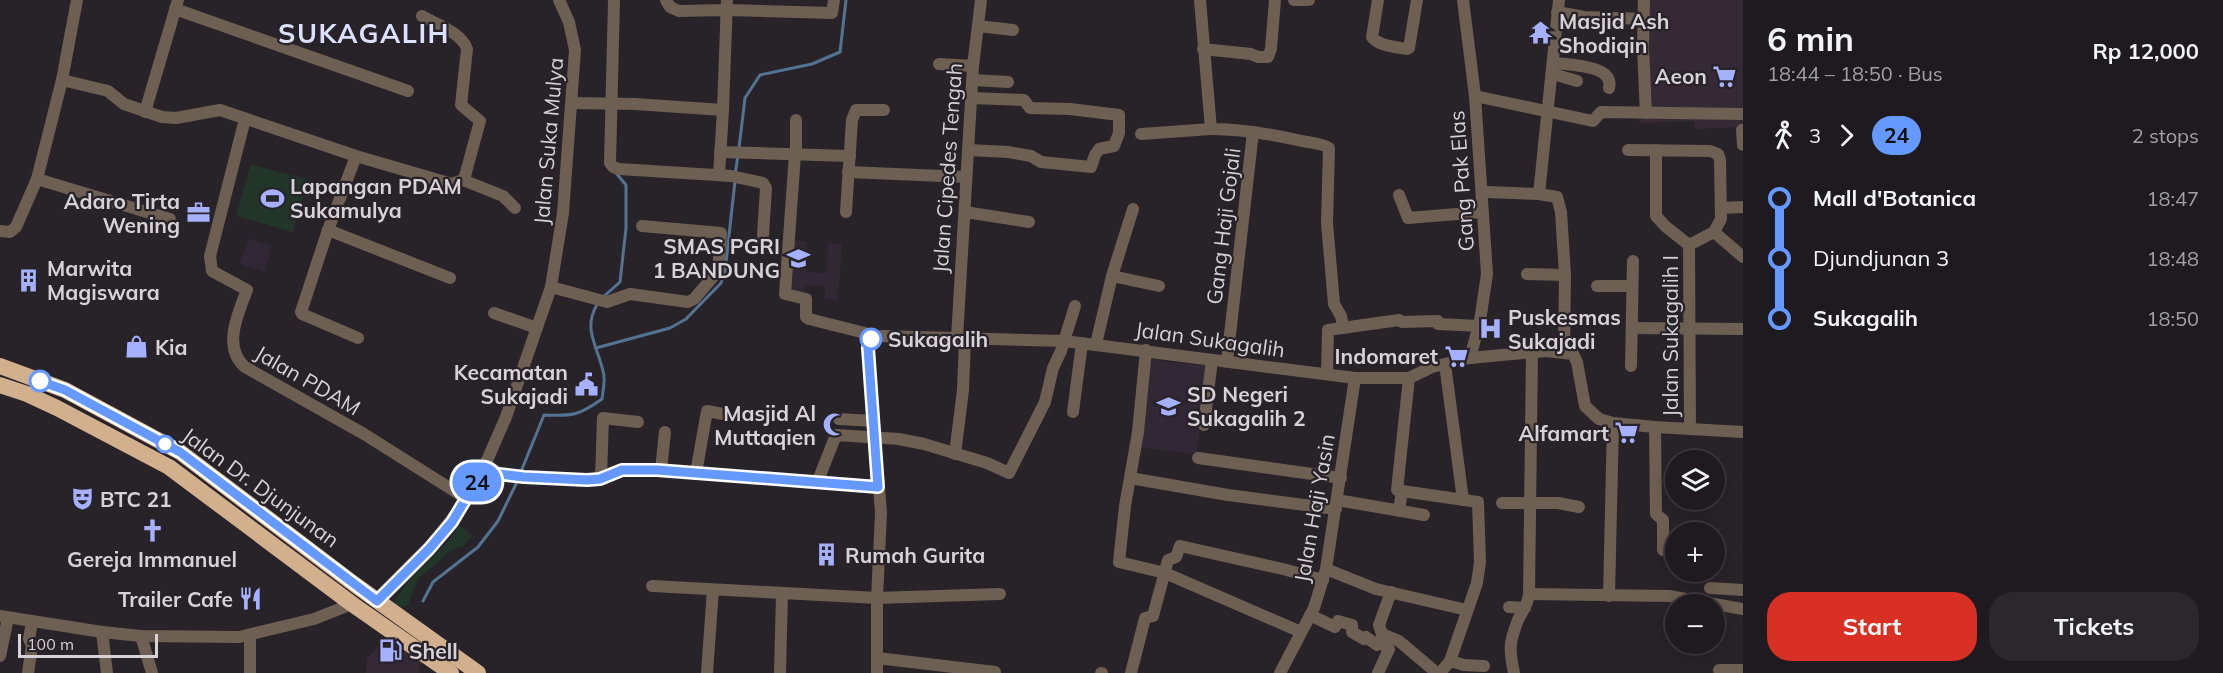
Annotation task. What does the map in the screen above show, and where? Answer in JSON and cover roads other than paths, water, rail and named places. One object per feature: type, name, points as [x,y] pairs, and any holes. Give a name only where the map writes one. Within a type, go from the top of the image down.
[{"type":"highway","name":"Jalan Dr. Djunjunan","points":[[0,366],[65,390],[180,452],[377,601],[478,673]]},
{"type":"highway","name":"Jalan Dr. Djunjunan","points":[[0,385],[57,408],[169,467],[352,604],[451,673]]},
{"type":"street","points":[[0,231],[10,232],[16,227],[37,179],[62,80],[77,0]]},
{"type":"street","name":"Jalan Suka Mulya","points":[[377,601],[429,549],[467,499],[482,472],[506,417],[551,287],[563,213],[572,103],[574,39],[559,0]]},
{"type":"street","points":[[614,0],[610,158],[613,167],[725,175],[763,183],[766,188],[763,235]]},
{"type":"street","points":[[666,0],[670,7],[679,11],[727,5],[832,13],[834,0]]},
{"type":"street","name":"Jalan Cipedes Tengah","points":[[955,454],[963,390],[959,271],[965,212],[973,66],[981,0]]},
{"type":"street","points":[[1200,0],[1211,129]]},
{"type":"street","points":[[1203,49],[1268,57],[1271,49],[1275,0]]},
{"type":"street","points":[[1294,0],[1309,0]]},
{"type":"street","points":[[1378,0],[1373,40],[1407,49],[1414,24],[1417,0]]},
{"type":"street","name":"Gang Pak Elas","points":[[1463,0],[1475,96],[1487,274],[1479,326],[1470,358]]},
{"type":"street","points":[[1644,0],[1646,113]]},
{"type":"street","points":[[145,112],[176,4],[408,91]]},
{"type":"street","points":[[725,175],[723,110],[727,5]]},
{"type":"street","points":[[1539,194],[1546,112],[1554,69],[1558,6],[1584,17],[1644,19]]},
{"type":"street","points":[[422,16],[454,34],[466,45],[467,56],[461,105],[480,121],[458,182]]},
{"type":"street","points":[[978,26],[1013,30]]},
{"type":"street","points":[[939,64],[973,66]]},
{"type":"street","points":[[1554,69],[1594,68],[1608,77],[1611,82],[1609,88]]},
{"type":"street","points":[[1554,69],[1577,81]]},
{"type":"street","points":[[62,80],[108,91],[124,104],[145,112],[176,118],[215,110],[356,156],[503,196],[515,208]]},
{"type":"street","points":[[972,80],[1008,82]]},
{"type":"street","points":[[1475,96],[1593,121],[1598,112],[1743,114]]},
{"type":"street","points":[[968,150],[1008,152],[1031,156],[1041,162],[1091,167],[1099,149],[1114,146],[1119,133],[1119,115],[1070,109],[1030,108],[1024,100],[971,98]]},
{"type":"street","points":[[572,103],[613,103],[723,110]]},
{"type":"street","points":[[846,212],[852,120],[856,110],[884,110]]},
{"type":"street","name":"Jalan PDAM","points":[[246,119],[210,256],[212,271],[247,290],[232,343],[237,361],[364,434],[467,499]]},
{"type":"street","points":[[796,120],[796,154]]},
{"type":"street","points":[[1141,134],[1211,129],[1253,132],[1320,144],[1329,148],[1327,223],[1334,304],[1341,316],[1343,326]]},
{"type":"street","points":[[1742,130],[1743,145]]},
{"type":"street","name":"Gang Haji Gojali","points":[[1227,361],[1253,132]]},
{"type":"street","points":[[1628,150],[1715,151],[1720,160],[1721,219],[1714,232],[1689,245]]},
{"type":"street","name":"Jalan Sukagalih I","points":[[1656,150],[1656,216],[1689,245],[1690,429]]},
{"type":"street","points":[[726,152],[850,156]]},
{"type":"street","name":"Jalan Sukagalih","points":[[796,154],[785,294],[806,299],[806,317],[809,319],[865,333],[872,339],[882,336],[1064,341],[1355,378],[1408,378],[1445,364],[1470,358],[1532,352],[1564,352]]},
{"type":"street","points":[[356,156],[328,230],[301,312],[358,338]]},
{"type":"street","points":[[848,172],[966,177]]},
{"type":"street","points":[[37,179],[170,219]]},
{"type":"street","points":[[1486,192],[1557,197],[1562,212],[1565,275],[1564,352],[1573,354],[1577,362],[1587,410],[1599,419],[1613,423],[1690,429],[1743,429]]},
{"type":"street","points":[[1399,195],[1408,218],[1482,212]]},
{"type":"street","points":[[1722,208],[1743,207]]},
{"type":"street","points":[[1096,344],[1112,276],[1133,209]]},
{"type":"street","points":[[965,212],[1029,222]]},
{"type":"street","points":[[551,287],[607,302],[630,294],[690,301],[707,286],[718,271],[720,232],[642,226]]},
{"type":"street","points":[[328,230],[450,278]]},
{"type":"street","points":[[1714,232],[1743,258]]},
{"type":"street","points":[[1631,366],[1632,261]]},
{"type":"street","points":[[1527,274],[1565,275]]},
{"type":"street","points":[[1112,276],[1159,286]]},
{"type":"street","points":[[1597,286],[1632,286]]},
{"type":"street","points":[[817,483],[836,435],[898,439],[924,444],[987,463],[1009,473],[1045,402],[1053,368],[1075,306]]},
{"type":"street","points":[[494,313],[537,328]]},
{"type":"street","points":[[1327,374],[1327,331],[1343,326],[1399,320],[1402,322],[1438,321],[1438,324],[1479,326]]},
{"type":"street","points":[[1632,328],[1743,328]]},
{"type":"street","points":[[872,339],[868,348],[881,532],[877,598],[877,673]]},
{"type":"street","points":[[1073,412],[1082,343]]},
{"type":"street","points":[[1146,350],[1138,432],[1119,562],[1165,573],[1301,632]]},
{"type":"street","points":[[1514,673],[1509,648],[1529,594],[1532,352]]},
{"type":"street","points":[[1204,425],[1212,360]]},
{"type":"street","points":[[1445,364],[1463,500]]},
{"type":"street","name":"Jalan Haji Yasin","points":[[1280,673],[1310,615],[1325,575],[1355,378]]},
{"type":"street","points":[[1381,638],[1399,641],[1439,673],[1450,661],[1477,583],[1480,562],[1478,502],[1397,490],[1408,378]]},
{"type":"street","points":[[696,473],[707,411],[723,414]]},
{"type":"street","points":[[601,478],[603,418],[638,422]]},
{"type":"street","points":[[839,419],[874,421]]},
{"type":"street","points":[[1609,596],[1613,423]]},
{"type":"street","points":[[1655,427],[1656,514],[1663,519],[1663,550]]},
{"type":"street","points":[[661,470],[664,432]]},
{"type":"street","points":[[1198,458],[1341,478]]},
{"type":"street","points":[[482,472],[520,477],[587,480],[601,478],[622,470],[661,470],[878,487]]},
{"type":"street","points":[[1130,478],[1228,495],[1424,515]]},
{"type":"street","points":[[1400,511],[1402,491]]},
{"type":"street","points":[[1502,503],[1558,503],[1580,507]]},
{"type":"street","points":[[1131,673],[1145,618],[1153,615],[1168,560],[1176,557],[1178,547],[1181,545],[1283,569],[1325,575],[1467,610]]},
{"type":"street","points":[[652,586],[877,598],[1000,594]]},
{"type":"street","points":[[1710,588],[1743,590]]},
{"type":"street","points":[[707,673],[713,590]]},
{"type":"street","points":[[1378,673],[1389,649],[1381,638],[1379,625],[1391,592]]},
{"type":"street","points":[[780,673],[782,593]]},
{"type":"street","points":[[1529,594],[1669,596],[1743,609]]},
{"type":"street","points":[[0,656],[4,617],[141,636],[239,637],[314,619],[352,604]]},
{"type":"street","points":[[1509,607],[1525,608]]},
{"type":"street","points":[[1310,615],[1335,627],[1338,621],[1352,625],[1352,632],[1364,639],[1366,637],[1377,645],[1381,638]]},
{"type":"street","points":[[28,673],[32,646],[29,639],[37,622]]},
{"type":"street","points":[[102,632],[107,673]]},
{"type":"street","points":[[250,635],[250,673]]},
{"type":"street","points":[[141,636],[153,673]]},
{"type":"street","points":[[877,658],[995,672]]},
{"type":"street","points":[[1450,661],[1464,665],[1484,666]]},
{"type":"street","points":[[1719,669],[1737,671]]},
{"type":"waterway","points":[[739,148],[745,98],[760,75],[812,64],[840,52],[846,0]]},
{"type":"waterway","points":[[735,175],[738,155]]},
{"type":"waterway","points":[[602,298],[620,282],[626,228],[626,185],[616,173]]},
{"type":"waterway","points":[[596,348],[670,328],[686,319],[721,283],[725,272],[735,181]]},
{"type":"waterway","points":[[520,474],[544,415],[575,414],[602,399],[604,374],[591,329],[593,312],[598,303]]},
{"type":"waterway","points":[[423,601],[433,582],[478,547],[498,521],[518,480]]},
{"type":"place","name":"Masjid Ash Shodiqin","points":[[1541,33]]},
{"type":"place","name":"Aeon","points":[[1725,76]]},
{"type":"place","name":"Lapangan PDAM Sukamulya","points":[[272,198]]},
{"type":"place","name":"Adaro Tirta Wening","points":[[198,213]]},
{"type":"place","name":"SMAS PGRI 1 BANDUNG","points":[[798,258]]},
{"type":"place","name":"Marwita Magiswara","points":[[29,280]]},
{"type":"place","name":"Puskesmas Sukajadi","points":[[1490,329]]},
{"type":"place","name":"Sukagalih","points":[[871,339]]},
{"type":"place","name":"Kia","points":[[137,347]]},
{"type":"place","name":"Indomaret","points":[[1456,356]]},
{"type":"place","name":"Kecamatan Sukajadi","points":[[586,384]]},
{"type":"place","name":"SD Negeri Sukagalih 2","points":[[1169,406]]},
{"type":"place","name":"Masjid Al Muttaqien","points":[[834,425]]},
{"type":"place","name":"Alfamart","points":[[1627,433]]},
{"type":"place","name":"BTC 21","points":[[82,499]]},
{"type":"place","name":"Gereja Immanuel","points":[[152,531]]},
{"type":"place","name":"Rumah Gurita","points":[[827,555]]},
{"type":"place","name":"Trailer Cafe","points":[[251,599]]},
{"type":"place","name":"Shell","points":[[391,651]]},
{"type":"district","name":"SUKAGALIH","points":[[364,33]]}]
